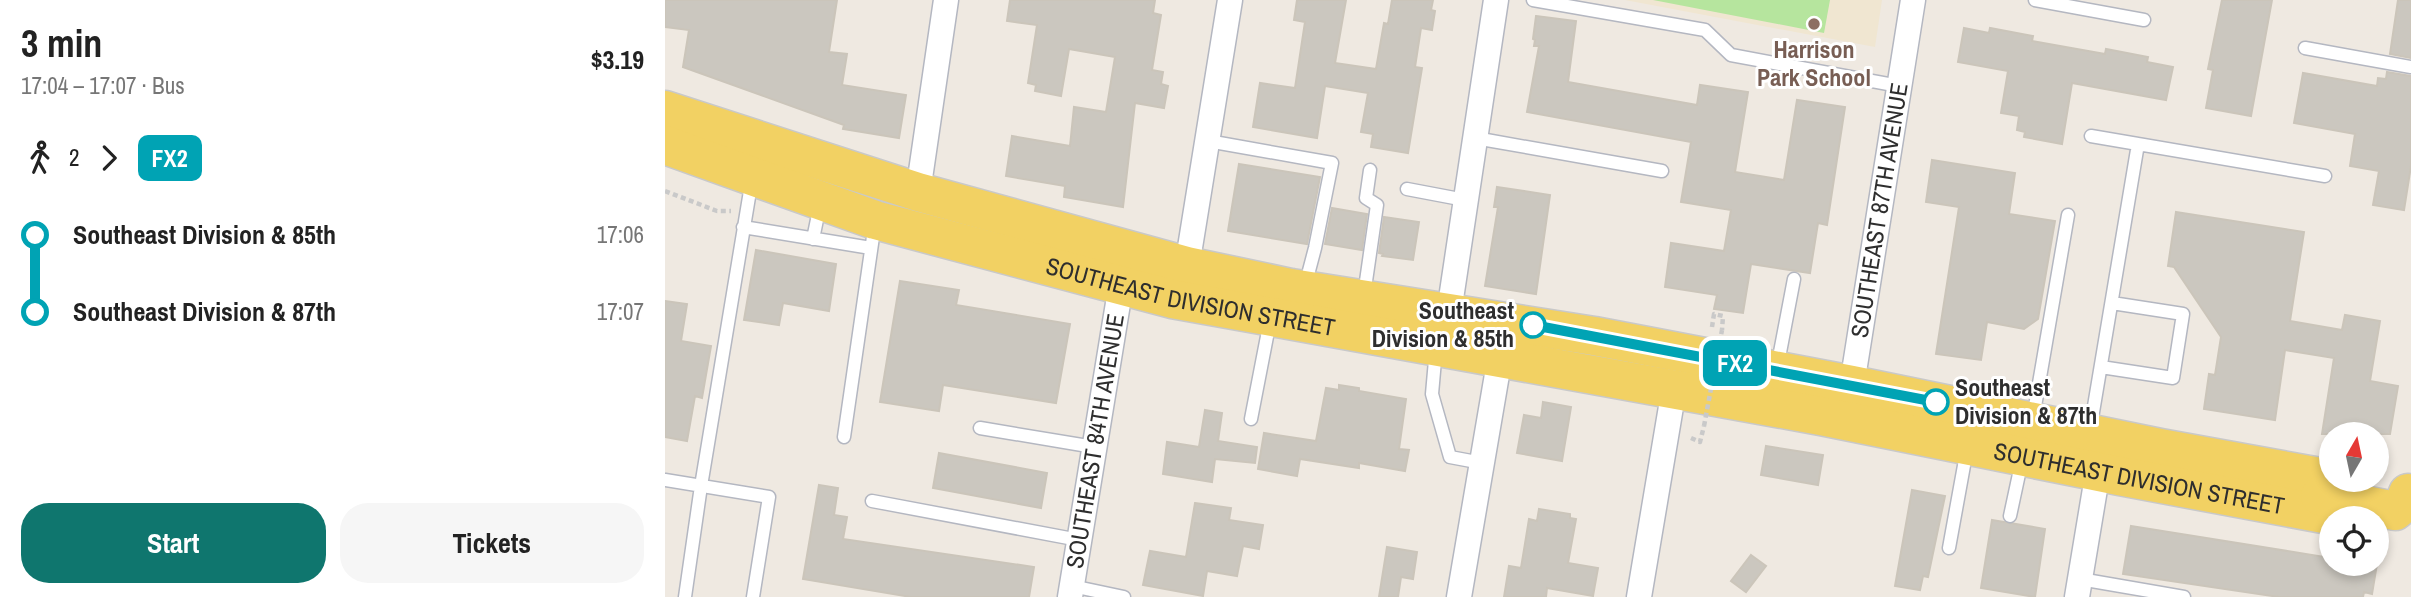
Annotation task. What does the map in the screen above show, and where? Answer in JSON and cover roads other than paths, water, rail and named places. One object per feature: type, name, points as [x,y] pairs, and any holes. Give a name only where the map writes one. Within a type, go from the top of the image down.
[{"type":"main road","name":"SOUTHEAST DIVISION STREET","points":[[665,110],[918,192],[1187,266],[1363,299],[1442,329],[1500,357],[1674,389],[1849,403],[2028,439],[2098,471],[2319,513]]},
{"type":"main road","name":"SOUTHEAST DIVISION STREET","points":[[665,145],[742,191],[820,201],[873,234],[1121,285],[1172,299],[1270,317],[1442,329],[1594,335],[1777,371],[1849,403],[1968,445],[2090,433],[2319,476]]},
{"type":"main road","points":[[1121,285],[1175,279],[1187,266]]},
{"type":"main road","points":[[1500,357],[1503,343],[1509,340],[1573,349],[1594,335]]},
{"type":"main road","name":"SOUTHEAST DIVISION STREET","points":[[2389,484],[2410,486]]},
{"type":"main road","points":[[2228,496],[2271,488],[2395,510],[2404,503],[2410,486]]},
{"type":"main road","points":[[2389,526],[2411,530]]},
{"type":"street","points":[[918,192],[946,0]]},
{"type":"street","points":[[1187,266],[1230,0]]},
{"type":"street","points":[[1442,329],[1496,0]]},
{"type":"street","name":"SOUTHEAST 87TH AVENUE","points":[[1849,403],[1913,0]]},
{"type":"street","name":"SOUTHEAST 84TH AVENUE","points":[[1071,592],[1121,285]]},
{"type":"street","points":[[1459,597],[1500,357]]},
{"type":"street","points":[[1639,597],[1674,389]]},
{"type":"street","points":[[2079,588],[2098,471]]},
{"type":"lane","points":[[1533,0],[1705,30],[1731,55],[1899,86]]},
{"type":"lane","points":[[2035,0],[2144,20]]},
{"type":"lane","points":[[2305,48],[2411,67]]},
{"type":"lane","points":[[2091,136],[2325,176]]},
{"type":"lane","points":[[1475,138],[1663,171]]},
{"type":"lane","points":[[1208,141],[1332,163],[1304,289]]},
{"type":"lane","points":[[2090,433],[2139,144]]},
{"type":"lane","points":[[1363,299],[1377,205],[1366,198],[1370,170]]},
{"type":"lane","points":[[1407,189],[1465,200]]},
{"type":"lane","points":[[685,597],[743,227],[742,191]]},
{"type":"lane","points":[[813,239],[820,201]]},
{"type":"lane","points":[[2010,516],[2028,439],[2068,215]]},
{"type":"lane","points":[[743,227],[813,239],[873,234],[844,436]]},
{"type":"lane","points":[[1777,371],[1794,279]]},
{"type":"lane","points":[[2101,367],[2173,378],[2183,314],[2112,303]]},
{"type":"lane","points":[[1251,419],[1270,317]]},
{"type":"lane","points":[[1442,329],[1432,394],[1450,457],[1482,463]]},
{"type":"lane","points":[[980,428],[1094,447]]},
{"type":"lane","points":[[1949,548],[1968,445]]},
{"type":"lane","points":[[665,480],[769,497],[753,597]]},
{"type":"lane","points":[[872,501],[1079,540]]},
{"type":"lane","points":[[2079,588],[2184,597]]},
{"type":"lane","points":[[1071,592],[1124,597]]},
{"type":"place","name":"Harrison Park School","points":[[1814,24]]},
{"type":"place","name":"Southeast Division & 85th","points":[[1533,325]]},
{"type":"place","name":"Southeast Division & 87th","points":[[1936,402]]}]
